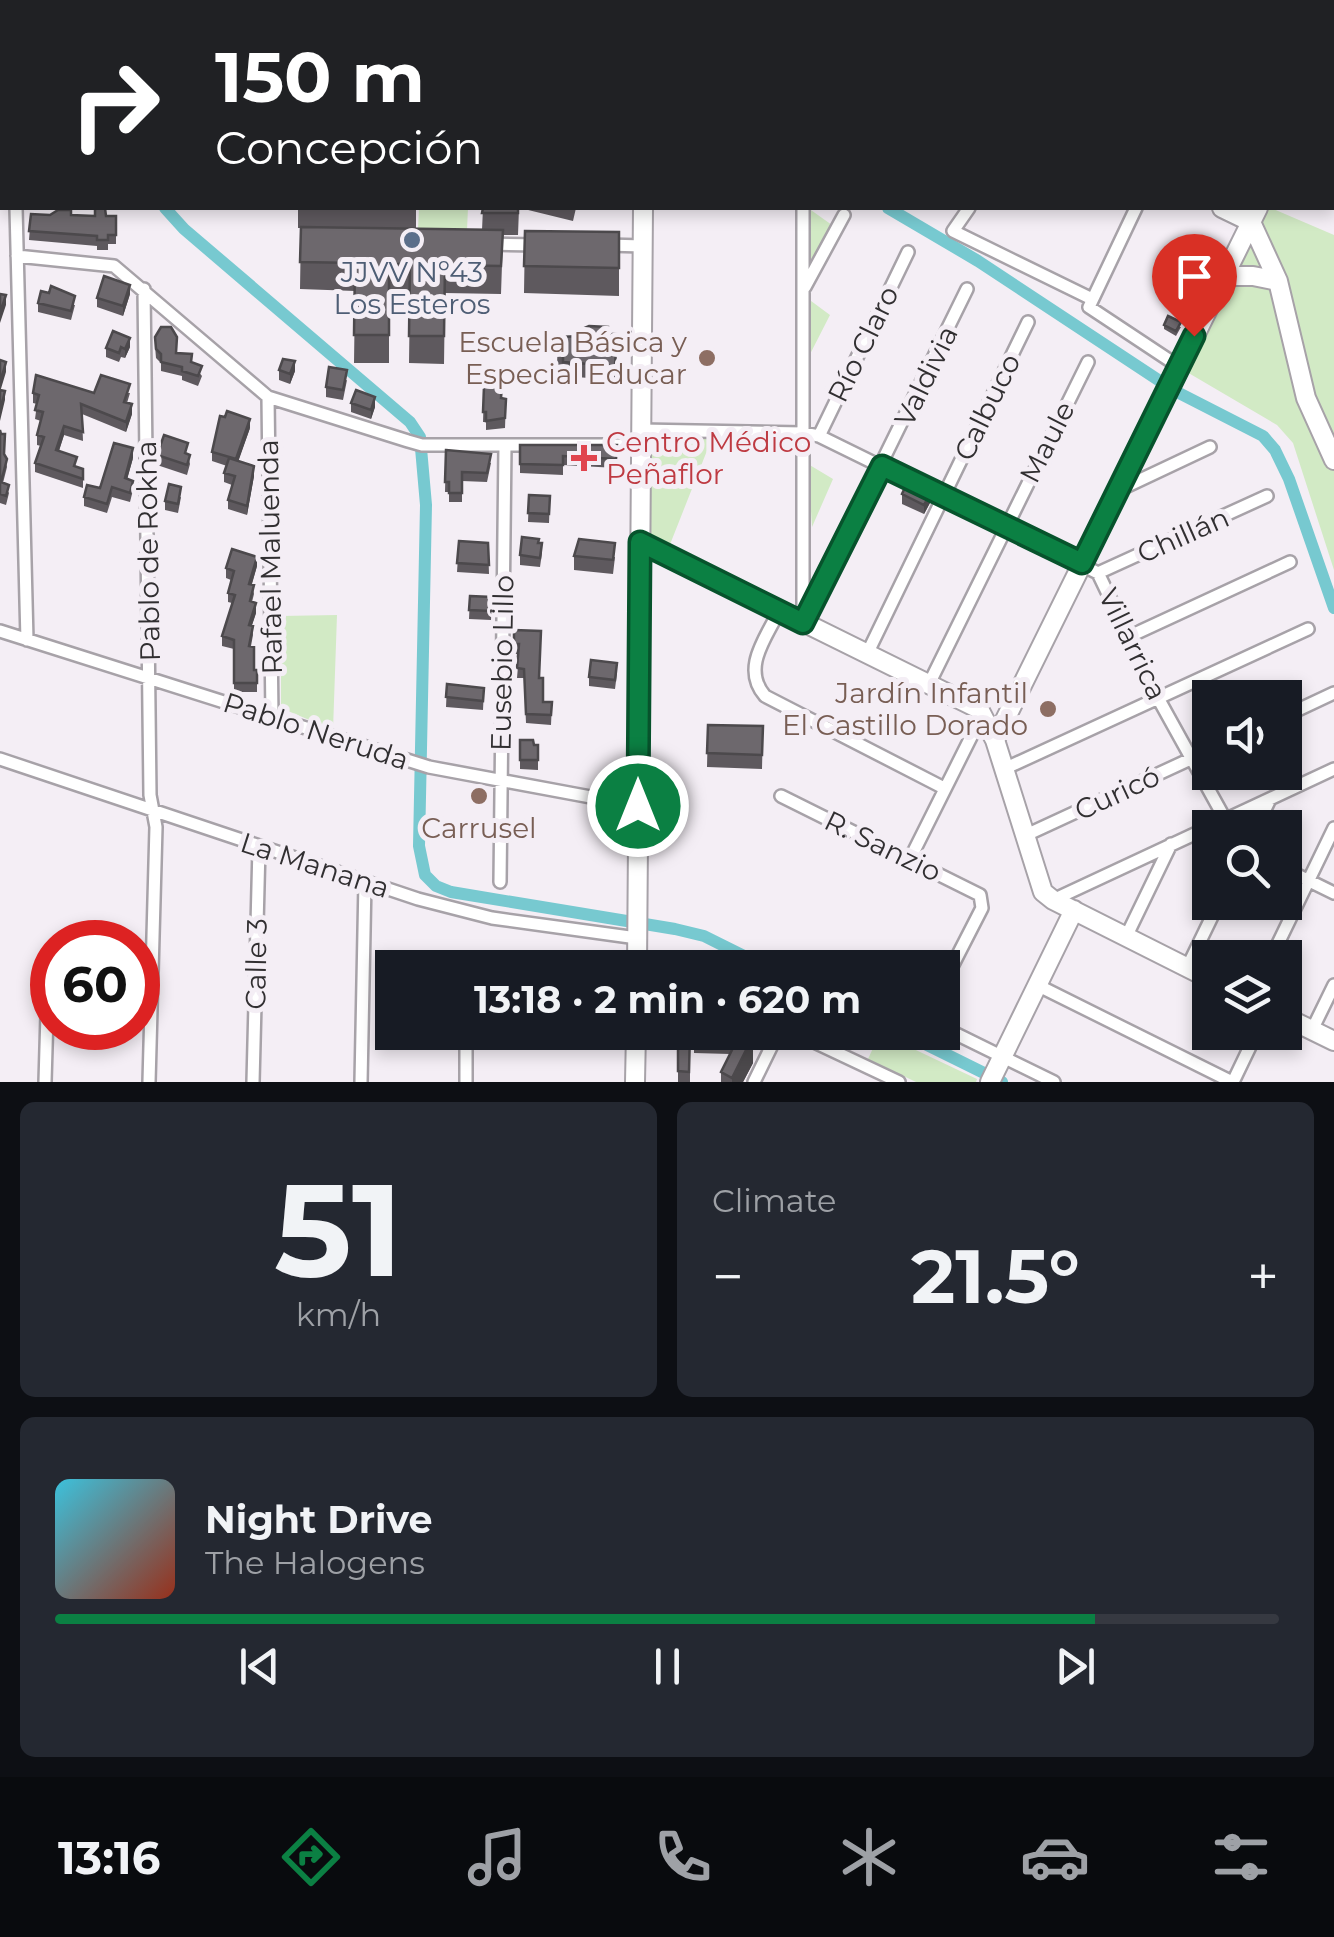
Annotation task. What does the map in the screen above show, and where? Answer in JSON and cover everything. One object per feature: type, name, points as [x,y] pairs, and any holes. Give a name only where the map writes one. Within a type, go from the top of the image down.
[{"type":"street","points":[[16,210],[26,640]]},
{"type":"street","points":[[637,950],[643,210]]},
{"type":"street","points":[[803,210],[803,623]]},
{"type":"street","points":[[968,210],[953,232],[1091,303],[1172,378]]},
{"type":"street","points":[[1091,303],[1135,210]]},
{"type":"street","points":[[995,740],[1090,568],[1117,490],[1255,214]]},
{"type":"street","points":[[1255,214],[1278,281],[1306,398],[1334,460]]},
{"type":"street","points":[[803,291],[844,215]]},
{"type":"street","points":[[468,244],[558,245]]},
{"type":"street","points":[[593,245],[643,246]]},
{"type":"street","name":"Río Claro","points":[[819,436],[908,252]]},
{"type":"street","points":[[17,256],[114,266],[268,397]]},
{"type":"street","points":[[1224,276],[1278,281]]},
{"type":"street","name":"Pablo de Rokha","points":[[144,290],[150,795],[156,827],[149,1082]]},
{"type":"street","name":"Valdivia","points":[[803,623],[968,290]]},
{"type":"street","name":"Calbuco","points":[[867,654],[1028,322]]},
{"type":"street","name":"Maule","points":[[928,684],[1088,362]]},
{"type":"street","name":"Villarrica","points":[[268,397],[430,445],[803,433],[819,436],[1090,568],[1192,758]]},
{"type":"street","name":"Rafael Maluenda","points":[[268,397],[272,717]]},
{"type":"street","name":"Eusebio Lillo","points":[[500,882],[505,445]]},
{"type":"street","points":[[1117,490],[1210,448]]},
{"type":"street","name":"Chillán","points":[[1090,568],[1267,496]]},
{"type":"street","points":[[640,542],[982,713],[995,740],[1040,887],[1053,900],[1192,970]]},
{"type":"street","points":[[1128,637],[1290,562]]},
{"type":"street","points":[[779,611],[754,667],[754,679],[765,696],[944,788]]},
{"type":"street","points":[[1004,769],[1308,629]]},
{"type":"street","name":"Pablo Neruda","points":[[0,630],[429,767],[638,806]]},
{"type":"street","points":[[1302,708],[1334,693]]},
{"type":"street","points":[[910,859],[982,713]]},
{"type":"street","name":"Curicó","points":[[1024,836],[1192,758]]},
{"type":"street","name":"La Manana","points":[[0,759],[259,847],[492,918],[637,938]]},
{"type":"street","points":[[1250,810],[1334,770]]},
{"type":"street","name":"R. Sanzio","points":[[781,796],[976,892],[982,899],[982,908],[960,951]]},
{"type":"street","points":[[1264,810],[1270,798]]},
{"type":"street","points":[[1280,940],[1334,828]]},
{"type":"street","points":[[1053,900],[1192,836]]},
{"type":"street","points":[[1126,937],[1171,844]]},
{"type":"street","name":"Calle 3","points":[[253,1082],[259,847]]},
{"type":"street","points":[[1302,877],[1334,893]]},
{"type":"street","points":[[361,1082],[365,881]]},
{"type":"street","points":[[997,1068],[1074,910]]},
{"type":"street","points":[[1187,968],[1210,920]]},
{"type":"street","points":[[1312,1030],[1334,984]]},
{"type":"street","points":[[1037,986],[1232,1082],[1248,1050]]},
{"type":"street","points":[[1302,1025],[1334,1040]]},
{"type":"street","points":[[960,1041],[997,1068],[1054,1082]]},
{"type":"street","points":[[45,1082],[46,1050]]},
{"type":"street","points":[[466,1050],[466,1082]]},
{"type":"street","points":[[635,1082],[636,1050]]},
{"type":"street","points":[[754,1082],[770,1050]]},
{"type":"street","points":[[831,1050],[899,1082]]},
{"type":"green space","points":[[419,210],[468,210],[467,230],[418,229]]},
{"type":"green space","points":[[808,210],[811,210],[832,225],[808,271]]},
{"type":"green space","points":[[1276,210],[1334,235],[1334,570],[1293,443],[1277,425],[1180,368],[1264,212]]},
{"type":"green space","points":[[807,298],[830,315],[806,362]]},
{"type":"green space","points":[[642,435],[712,438],[669,547],[642,530]]},
{"type":"green space","points":[[808,464],[833,479],[812,527]]},
{"type":"green space","points":[[337,615],[333,730],[281,708],[281,616]]},
{"type":"green space","points":[[872,1050],[916,1050],[977,1079],[916,1082],[868,1059]]},
{"type":"building","points":[[71,210],[71,215],[95,216],[95,210],[105,210],[106,216],[116,216],[116,235],[97,240],[97,236],[29,231],[31,214]]},
{"type":"building","points":[[483,210],[518,210],[518,213],[482,213]]},
{"type":"building","points":[[301,227],[503,230],[501,266],[445,265],[444,336],[409,336],[410,264],[389,264],[389,335],[354,335],[355,263],[300,262]]},
{"type":"building","points":[[525,231],[619,232],[619,268],[524,266]]},
{"type":"building","points":[[104,276],[130,285],[123,306],[97,298]]},
{"type":"building","points":[[51,286],[75,296],[71,311],[38,303],[41,291],[49,293]]},
{"type":"building","points":[[1168,316],[1181,322],[1176,331],[1164,325]]},
{"type":"building","points":[[161,327],[171,327],[177,337],[176,353],[192,354],[191,362],[202,366],[198,376],[161,362],[155,337]]},
{"type":"building","points":[[608,327],[608,334],[617,334],[615,366],[563,362],[563,351],[557,351],[558,337],[582,336],[582,329]]},
{"type":"building","points":[[113,331],[130,338],[119,353],[106,348]]},
{"type":"building","points":[[283,359],[295,361],[290,374],[279,370]]},
{"type":"building","points":[[0,360],[6,362],[0,383]]},
{"type":"building","points":[[329,367],[347,370],[343,390],[326,387]]},
{"type":"building","points":[[36,375],[94,393],[101,375],[130,384],[124,402],[132,404],[126,422],[81,404],[83,432],[64,426],[56,450],[77,457],[74,466],[83,469],[83,479],[35,463],[44,437],[37,435],[43,412],[35,410],[39,395],[33,393]]},
{"type":"building","points":[[484,386],[502,386],[505,418],[486,421]]},
{"type":"building","points":[[356,390],[375,397],[371,410],[351,403]]},
{"type":"building","points":[[227,411],[250,419],[236,459],[212,452],[220,416],[225,417]]},
{"type":"building","points":[[0,430],[5,434],[7,459],[1,482],[9,485],[6,496],[0,494]]},
{"type":"building","points":[[164,435],[188,443],[187,465],[157,455]]},
{"type":"building","points":[[114,443],[133,448],[125,478],[133,481],[130,493],[112,487],[107,504],[84,497],[87,485],[100,488]]},
{"type":"building","points":[[520,445],[617,445],[616,459],[563,456],[563,465],[520,464]]},
{"type":"building","points":[[446,450],[491,454],[487,473],[462,472],[462,493],[449,493],[449,482],[445,482]]},
{"type":"building","points":[[229,458],[254,466],[247,506],[228,500],[235,476],[224,473]]},
{"type":"building","points":[[908,481],[931,492],[924,505],[902,494]]},
{"type":"building","points":[[169,484],[181,487],[178,504],[165,501]]},
{"type":"building","points":[[529,495],[550,496],[549,514],[528,513]]},
{"type":"building","points":[[522,537],[539,539],[540,558],[520,555]]},
{"type":"building","points":[[579,539],[615,543],[613,560],[574,556]]},
{"type":"building","points":[[459,541],[488,543],[489,565],[457,563]]},
{"type":"building","points":[[232,549],[257,557],[249,584],[254,585],[250,601],[256,603],[249,625],[253,626],[249,646],[254,647],[257,683],[234,683],[234,640],[222,636],[235,595],[228,593],[234,571],[226,568]]},
{"type":"building","points":[[470,596],[492,597],[491,611],[469,610]]},
{"type":"building","points":[[514,630],[541,631],[539,678],[543,678],[543,702],[552,702],[551,715],[526,714],[524,669],[517,668],[519,644],[514,644]]},
{"type":"building","points":[[591,660],[617,663],[615,680],[589,677]]},
{"type":"building","points":[[447,684],[484,688],[483,701],[446,697]]},
{"type":"building","points":[[708,725],[763,726],[762,755],[707,753]]},
{"type":"building","points":[[520,740],[533,740],[538,745],[538,760],[520,760]]},
{"type":"building","points":[[678,1050],[690,1050],[689,1072],[678,1071]]},
{"type":"building","points":[[732,1050],[746,1050],[732,1078],[721,1072]]},
{"type":"waterway","points":[[167,210],[184,229],[410,422],[420,437],[426,505],[419,846],[425,875],[436,886],[451,892],[675,929],[704,936],[732,950]]},
{"type":"waterway","points":[[891,210],[978,261],[1175,391],[1263,436],[1275,450],[1289,479],[1334,608]]},
{"type":"waterway","points":[[937,1050],[1002,1082]]},
{"type":"place","name":"JJVV Nº43 Los Esteros","points":[[412,240]]},
{"type":"place","name":"Escuela Básica y Especial Educar","points":[[707,358]]},
{"type":"place","name":"Centro Médico Peñaflor","points":[[584,458]]},
{"type":"place","name":"Jardín Infantil El Castillo Dorado","points":[[1048,709]]},
{"type":"place","name":"Carrusel","points":[[479,796]]},
{"type":"route","points":[[638,806],[640,542],[803,623],[882,466],[1082,563],[1194,336]]}]
